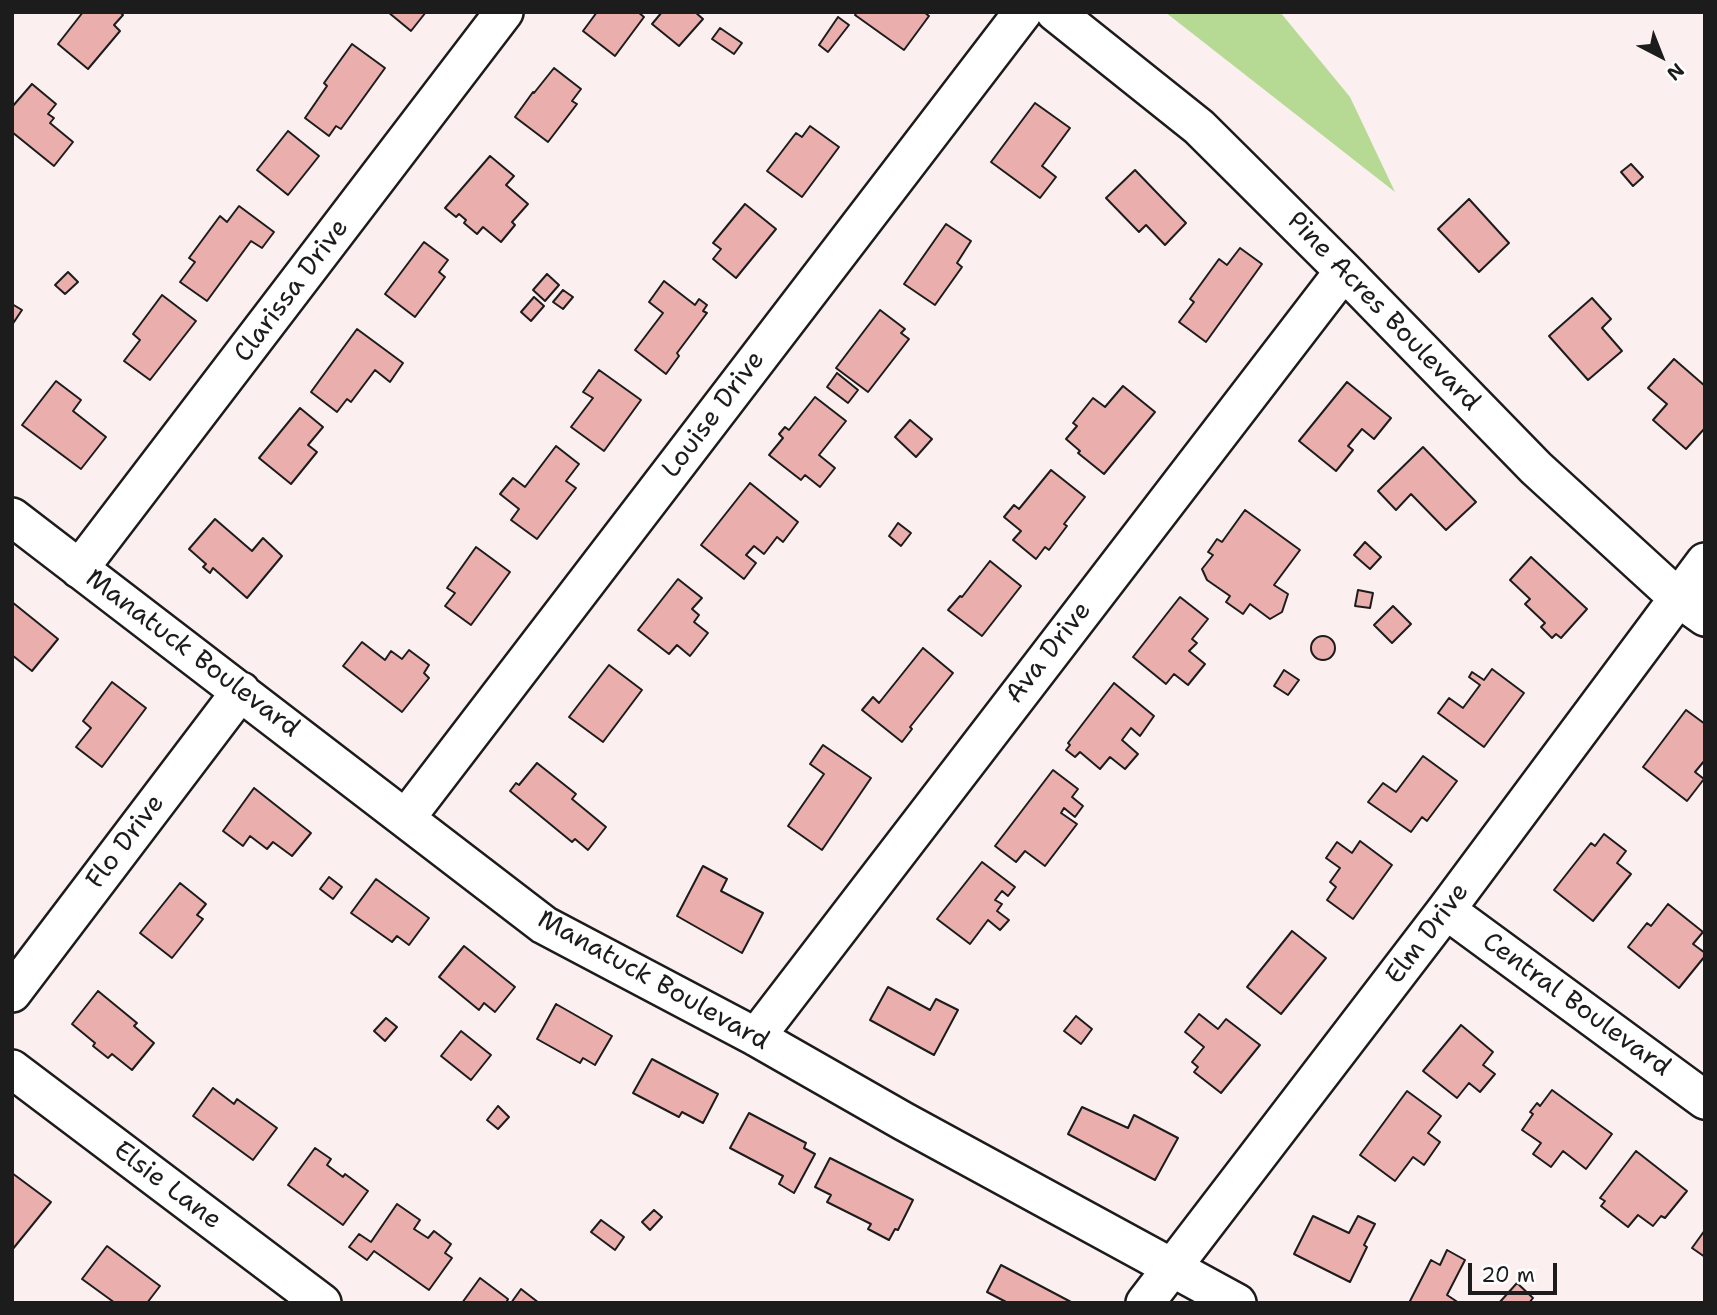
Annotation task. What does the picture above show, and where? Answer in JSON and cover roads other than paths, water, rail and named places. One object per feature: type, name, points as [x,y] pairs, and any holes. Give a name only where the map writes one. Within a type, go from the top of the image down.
[{"type":"street","name":"Clarissa Drive","points":[[79,569],[505,12]]},
{"type":"street","name":"Louise Drive","points":[[406,818],[1023,12]]},
{"type":"street","name":"Pine Acres Boulevard","points":[[1055,12],[1199,127],[1345,271],[1536,468],[1691,607]]},
{"type":"street","name":"Ava Drive","points":[[756,1037],[1345,271]]},
{"type":"street","name":"Manatuck Boulevard","points":[[12,517],[544,925],[756,1037],[903,1121],[1237,1303]]},
{"type":"street","name":"Elm Drive","points":[[1145,1303],[1446,911],[1691,607],[1705,562]]},
{"type":"street","name":"Flo Drive","points":[[12,993],[240,691]]},
{"type":"street","name":"Central Boulevard","points":[[1446,911],[1705,1100]]},
{"type":"street","name":"Elsie Lane","points":[[12,1069],[322,1303]]}]
